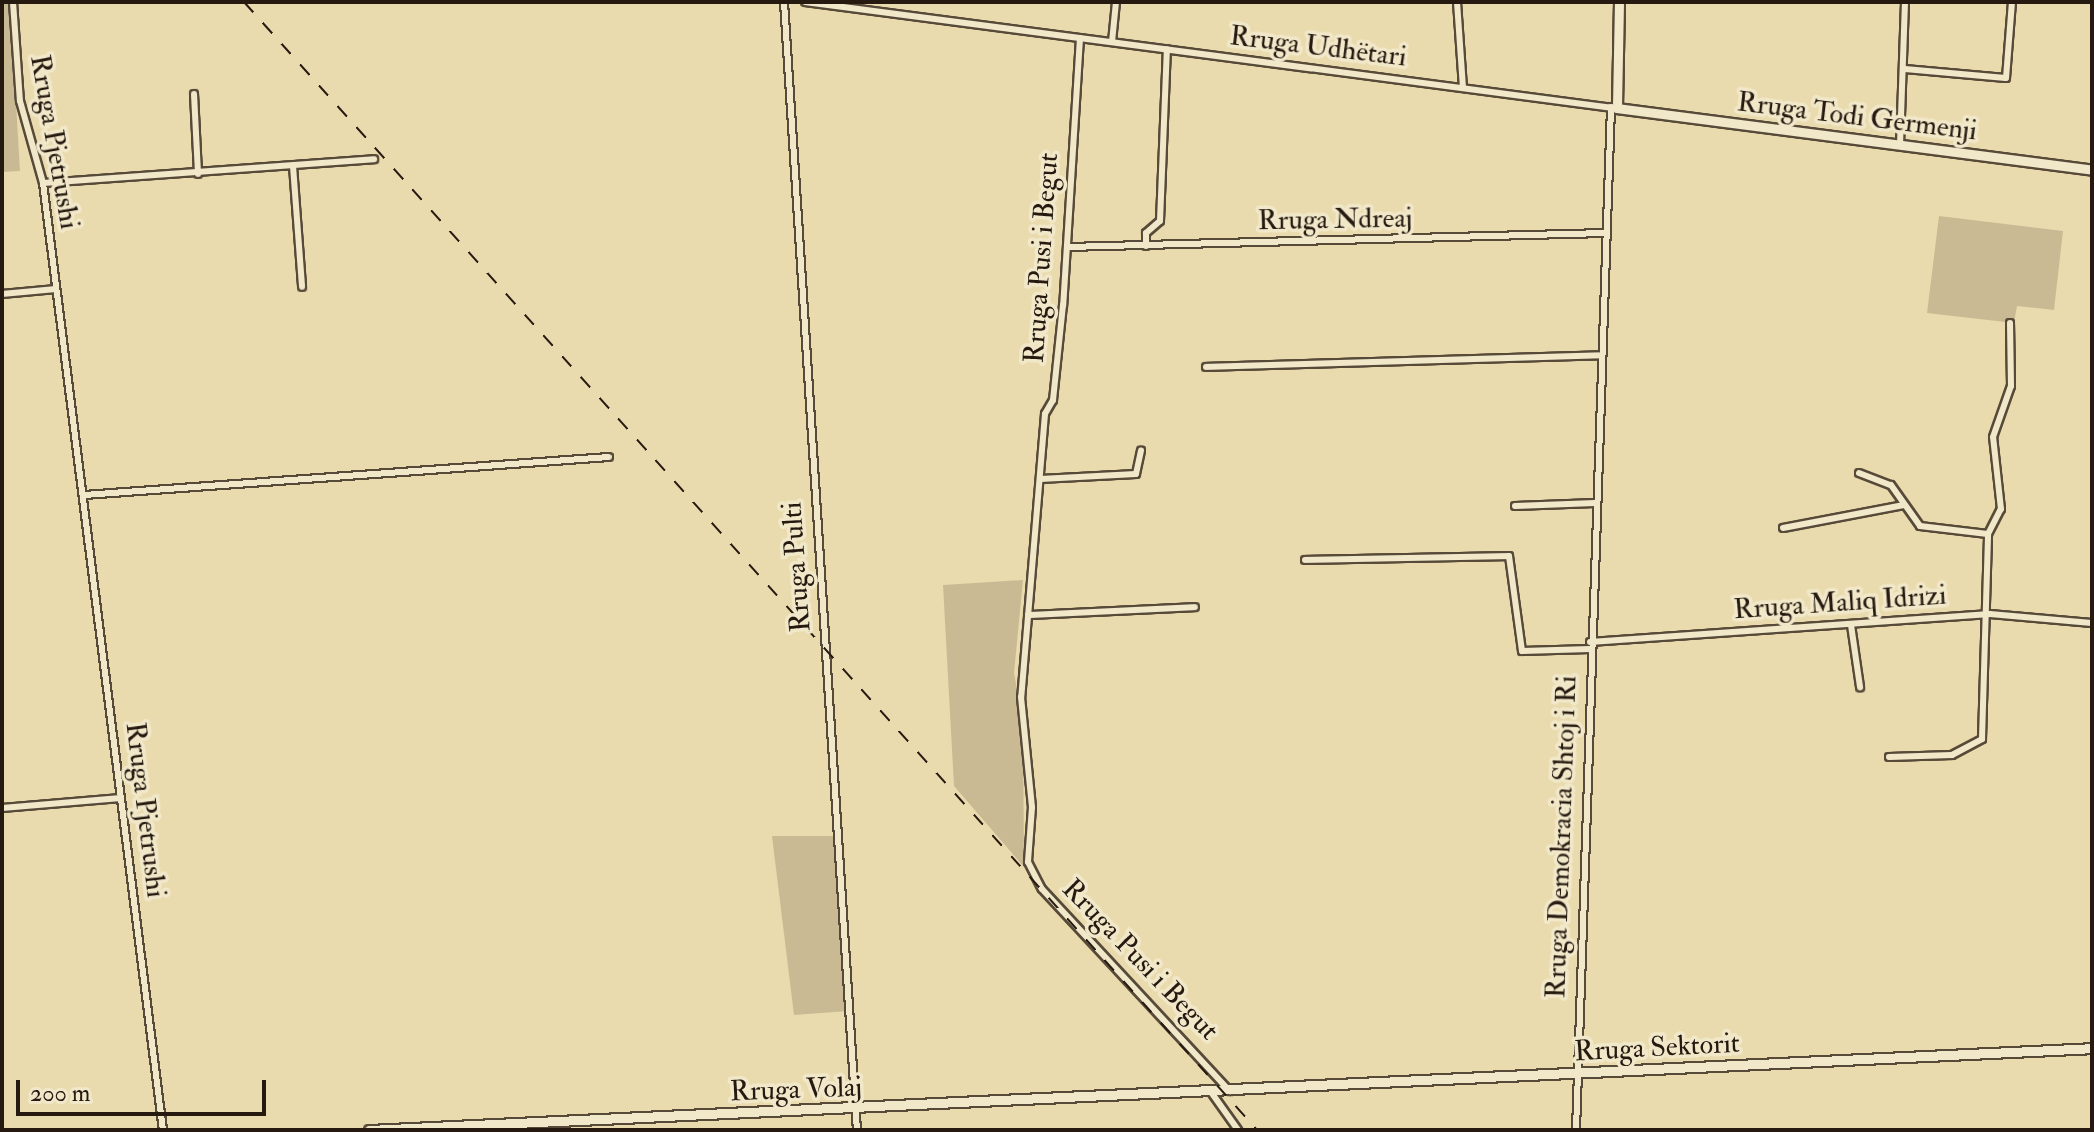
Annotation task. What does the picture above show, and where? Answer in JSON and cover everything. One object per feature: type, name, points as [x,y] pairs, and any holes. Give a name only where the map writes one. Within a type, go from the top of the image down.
[{"type":"street","name":"Rruga Pjetrushi","points":[[13,2],[20,101],[43,183],[163,1130]]},
{"type":"street","name":"Rruga Pulti","points":[[784,2],[857,1130]]},
{"type":"street","name":"Rruga Udhëtari","points":[[805,2],[867,6],[1080,38],[1614,108]]},
{"type":"street","points":[[1112,42],[1116,2]]},
{"type":"street","points":[[1457,2],[1463,88]]},
{"type":"street","points":[[1614,108],[1619,2]]},
{"type":"street","points":[[1900,145],[1905,2]]},
{"type":"street","points":[[1905,69],[2006,78],[2012,2]]},
{"type":"street","name":"Rruga Pusi i Begut","points":[[1080,38],[1067,247],[1040,479],[1021,697],[1032,807],[1028,862],[1042,889],[1227,1092]]},
{"type":"street","points":[[1146,246],[1146,233],[1160,226],[1167,49]]},
{"type":"street","points":[[194,94],[198,174]]},
{"type":"street","name":"Rruga Todi Germenji","points":[[1614,108],[2092,170]]},
{"type":"street","name":"Rruga Demokracia Shtoj i Ri","points":[[1576,1130],[1599,355],[1614,108]]},
{"type":"street","points":[[43,183],[374,159]]},
{"type":"street","points":[[293,166],[302,287]]},
{"type":"street","name":"Rruga Ndreaj","points":[[1067,247],[1605,233]]},
{"type":"street","points":[[2,294],[56,289]]},
{"type":"street","points":[[1889,757],[1952,755],[1982,739],[1990,614],[1988,534],[2001,509],[1991,461],[1995,422],[2011,383],[2010,323]]},
{"type":"street","points":[[1206,367],[1599,355]]},
{"type":"street","points":[[1040,479],[1136,474],[1141,451]]},
{"type":"street","points":[[84,495],[609,457]]},
{"type":"street","points":[[1859,473],[1891,485],[1920,526],[1988,534]]},
{"type":"street","points":[[1515,506],[1595,503]]},
{"type":"street","points":[[1783,528],[1904,505]]},
{"type":"street","name":"Rruga Demokracia Shtoj i Ri","points":[[1305,560],[1509,556],[1522,651],[1590,645]]},
{"type":"street","points":[[1028,615],[1195,607]]},
{"type":"street","name":"Rruga Maliq Idrizi","points":[[1590,645],[1990,614],[2092,623]]},
{"type":"street","points":[[1851,625],[1860,687]]},
{"type":"street","points":[[2,808],[121,798]]},
{"type":"street","name":"Rruga Sektorit","points":[[1227,1092],[2092,1048]]},
{"type":"street","points":[[1211,1092],[1238,1130]]},
{"type":"street","name":"Rruga Volaj","points":[[369,1130],[1227,1092]]},
{"type":"shaded area","points":[[2,2],[10,2],[20,171],[2,172]]},
{"type":"shaded area","points":[[1939,216],[2063,231],[2054,310],[2017,306],[2014,323],[1927,313]]},
{"type":"shaded area","points":[[1023,580],[1014,673],[1023,720],[1024,867],[954,786],[943,585]]},
{"type":"shaded area","points":[[772,836],[836,836],[848,1011],[794,1015]]},
{"type":"railway","points":[[244,2],[1257,1130]]}]
